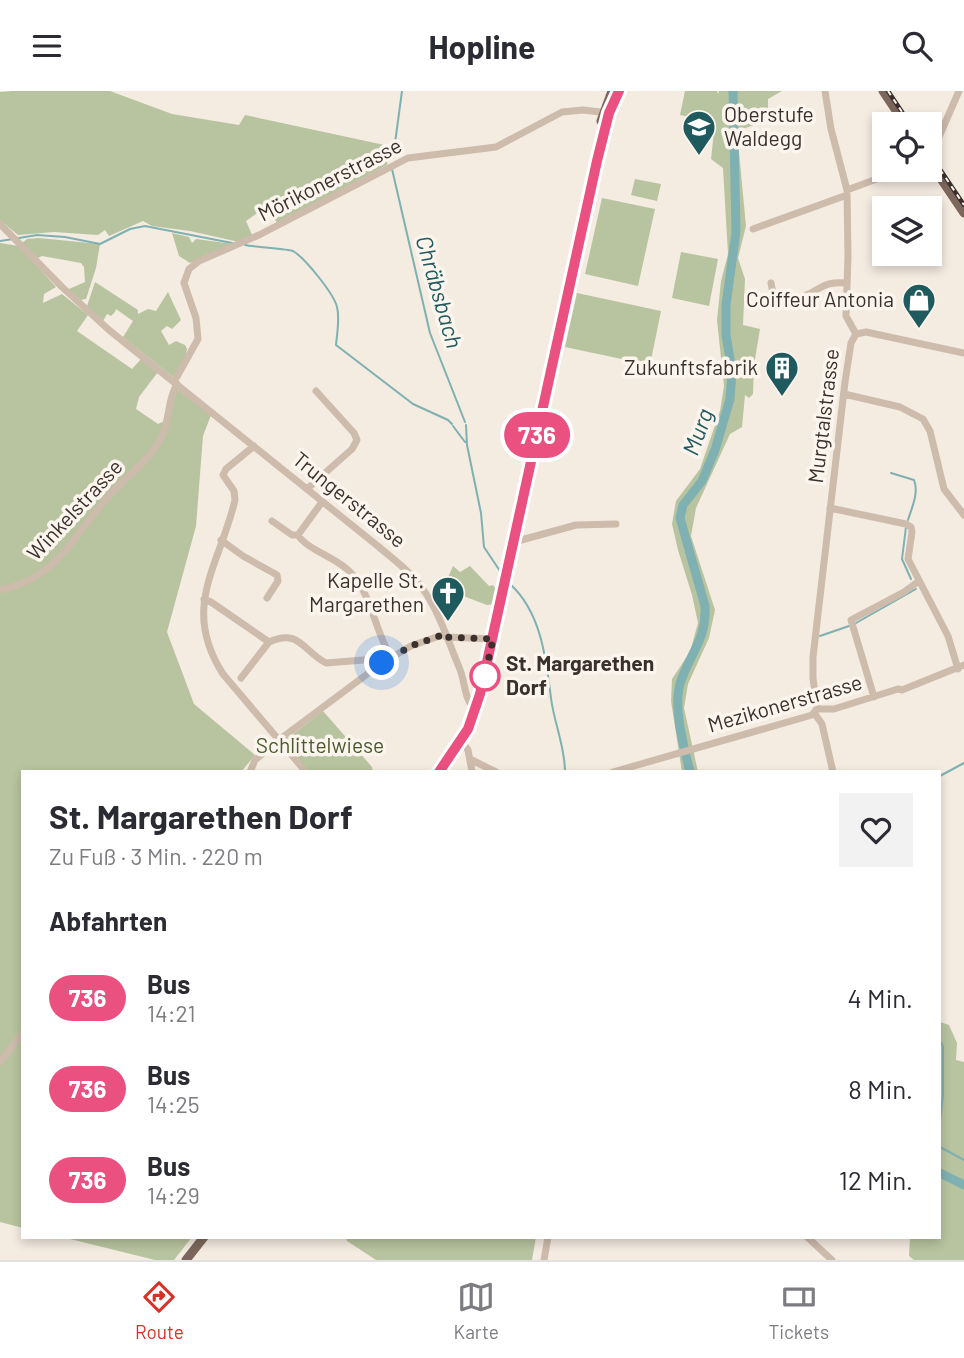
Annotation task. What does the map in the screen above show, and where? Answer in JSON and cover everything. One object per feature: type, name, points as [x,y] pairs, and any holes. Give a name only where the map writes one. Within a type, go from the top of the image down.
[{"type":"main road","points":[[440,770],[461,741],[475,711],[612,91]]},
{"type":"main road","points":[[606,113],[619,91]]},
{"type":"main road","points":[[883,91],[897,112]]},
{"type":"main road","points":[[942,180],[964,213]]},
{"type":"main road","points":[[186,1260],[202,1239]]},
{"type":"street","name":"Murgtalstrasse","points":[[825,91],[831,129],[847,192],[846,318],[856,334],[851,343],[844,394],[813,657],[816,711],[822,724],[833,770]]},
{"type":"street","points":[[942,130],[959,91]]},
{"type":"street","name":"Mörikonerstrasse","points":[[162,436],[175,383],[198,342],[198,329],[184,283],[189,269],[199,261],[259,235],[408,157],[496,147],[562,112],[583,110],[606,113]]},
{"type":"street","points":[[754,229],[872,182]]},
{"type":"street","points":[[0,224],[109,330],[175,383]]},
{"type":"street","points":[[771,282],[774,299],[781,303],[829,283],[847,283]]},
{"type":"street","points":[[856,334],[866,332],[964,353]]},
{"type":"street","name":"Trungerstrasse","points":[[175,383],[379,547],[420,585],[461,672],[467,702],[475,711]]},
{"type":"street","points":[[307,489],[352,449],[357,440],[356,435],[316,391]]},
{"type":"street","points":[[844,394],[900,407],[923,419],[930,431],[944,489],[964,515]]},
{"type":"street","name":"Winkelstrasse","points":[[0,590],[26,583],[39,575],[68,548],[106,499],[154,450],[162,436]]},
{"type":"street","points":[[254,446],[226,469],[223,475],[234,491],[235,500],[207,580],[204,631],[214,660],[223,674],[304,770]]},
{"type":"street","points":[[298,535],[323,502]]},
{"type":"street","points":[[830,507],[909,525],[912,532],[907,557],[961,667]]},
{"type":"street","points":[[272,521],[292,535],[298,535]]},
{"type":"street","points":[[514,542],[576,525],[616,524]]},
{"type":"street","points":[[298,535],[303,542],[340,563],[357,580],[365,594],[378,633],[391,657]]},
{"type":"street","points":[[222,540],[243,556],[277,575],[278,582],[267,598]]},
{"type":"street","points":[[874,697],[851,619],[904,592],[919,580]]},
{"type":"street","points":[[204,599],[269,642]]},
{"type":"street","points":[[249,770],[255,760],[279,740],[391,657],[420,642],[446,636],[493,639]]},
{"type":"street","points":[[241,678],[269,642],[283,637],[295,639],[330,664],[376,659],[382,663]]},
{"type":"street","name":"Mezikonerstrasse","points":[[620,770],[816,711],[834,709],[902,690],[961,667]]},
{"type":"street","points":[[461,741],[466,745],[472,770]]},
{"type":"street","points":[[470,759],[492,770]]},
{"type":"street","points":[[0,1062],[21,1036]]},
{"type":"street","points":[[544,1260],[548,1239]]},
{"type":"street","points":[[809,1239],[832,1260]]},
{"type":"green space","points":[[110,91],[172,114],[239,125],[245,115],[389,146],[387,165],[278,223],[263,209],[246,221],[252,235],[239,242],[152,226],[143,221],[109,236],[105,230],[98,235],[54,232],[18,235],[0,220],[0,92]]},
{"type":"green space","points":[[685,91],[717,91],[718,94],[719,91],[736,91],[736,102],[737,91],[782,91],[768,99],[768,120],[737,131],[746,226],[738,258],[745,279],[743,325],[760,329],[754,365],[753,394],[749,398],[745,395],[742,427],[730,434],[696,508],[691,536],[715,610],[709,638],[688,684],[684,708],[698,770],[682,770],[671,701],[672,679],[690,652],[698,623],[672,524],[676,501],[700,469],[720,411],[724,386],[717,320],[721,281],[728,254],[723,168],[711,159],[715,123],[680,115]]},
{"type":"green space","points":[[635,179],[661,184],[657,201],[631,195]]},
{"type":"green space","points":[[602,198],[655,209],[638,286],[585,274]]},
{"type":"green space","points":[[172,233],[189,237],[192,243],[196,239],[233,244],[190,263],[179,256]]},
{"type":"green space","points":[[27,239],[100,244],[86,299],[80,300],[69,289],[85,282],[84,267],[81,263],[42,256],[38,258],[22,243]]},
{"type":"green space","points":[[0,243],[19,246],[56,287],[44,294],[43,303],[62,294],[88,315],[77,331],[132,369],[142,358],[158,372],[139,397],[136,409],[158,424],[168,424],[175,391],[178,390],[211,415],[203,436],[196,526],[167,632],[194,704],[255,755],[243,770],[21,770],[21,1227],[0,1222]]},
{"type":"green space","points":[[681,252],[718,259],[709,306],[672,298]]},
{"type":"green space","points":[[95,282],[138,310],[138,314],[148,309],[156,311],[168,292],[181,320],[172,329],[167,326],[161,331],[169,345],[176,341],[185,345],[186,353],[189,354],[173,377],[123,337],[133,321],[116,309],[111,316],[107,314],[103,321],[87,306]]},
{"type":"green space","points":[[577,293],[661,311],[650,365],[565,347]]},
{"type":"green space","points":[[453,566],[460,572],[470,566],[489,586],[493,585],[499,593],[497,604],[487,605],[450,591],[447,580]]},
{"type":"green space","name":"Schlittelwiese","points":[[323,711],[373,770],[307,770],[284,741]]},
{"type":"green space","points":[[941,1022],[949,1025],[957,1043],[956,1060],[964,1062],[964,1260],[914,1260],[909,1256],[910,1239],[941,1239]]},
{"type":"green space","points":[[70,1239],[190,1239],[174,1260],[155,1260]]},
{"type":"green space","points":[[346,1239],[536,1239],[532,1260],[376,1260]]},
{"type":"waterway","name":"Chräbsbach","points":[[393,158],[402,91]]},
{"type":"waterway","name":"Murg","points":[[690,770],[680,728],[678,694],[700,638],[705,606],[680,518],[683,505],[702,481],[715,450],[730,399],[732,371],[726,335],[726,305],[736,232],[733,91]]},
{"type":"waterway","name":"Chräbsbach","points":[[392,169],[430,333],[465,422]]},
{"type":"waterway","points":[[19,238],[37,235],[65,237],[100,244],[130,229],[145,226],[232,243]]},
{"type":"waterway","points":[[0,241],[13,239]]},
{"type":"waterway","points":[[245,245],[290,250],[305,261],[335,301],[338,316],[336,345],[413,404],[452,424]]},
{"type":"waterway","name":"Chräbsbach","points":[[466,425],[484,547],[502,574]]},
{"type":"waterway","points":[[453,426],[465,442]]},
{"type":"waterway","points":[[891,473],[914,480],[915,495],[908,520]]},
{"type":"waterway","points":[[906,527],[902,559],[911,579]]},
{"type":"waterway","name":"Chräbsbach","points":[[510,584],[529,608],[540,637],[565,770]]},
{"type":"waterway","points":[[856,623],[916,589]]},
{"type":"waterway","points":[[820,636],[849,626]]},
{"type":"waterway","points":[[941,775],[964,763]]},
{"type":"waterway","points":[[941,1043],[941,1113]]},
{"type":"waterway","points":[[941,1148],[964,1160]]},
{"type":"waterway","name":"Murg","points":[[941,1174],[964,1185]]},
{"type":"railway","points":[[888,91],[902,112]]},
{"type":"railway","points":[[942,172],[964,205]]},
{"type":"bus line","name":"736","points":[[440,770],[468,729],[480,694],[597,161],[609,113],[619,91]]},
{"type":"place","name":"Oberstufe Waldegg","points":[[699,157]]},
{"type":"place","name":"Coiffeur Antonia","points":[[919,330]]},
{"type":"place","name":"Zukunftsfabrik","points":[[782,398]]},
{"type":"place","name":"Kapelle St. Margarethen","points":[[448,623]]},
{"type":"place","name":"St. Margarethen Dorf","points":[[485,676]]},
{"type":"route","points":[[382,663],[411,646],[445,634],[446,637],[493,639],[484,680],[485,676]]}]
